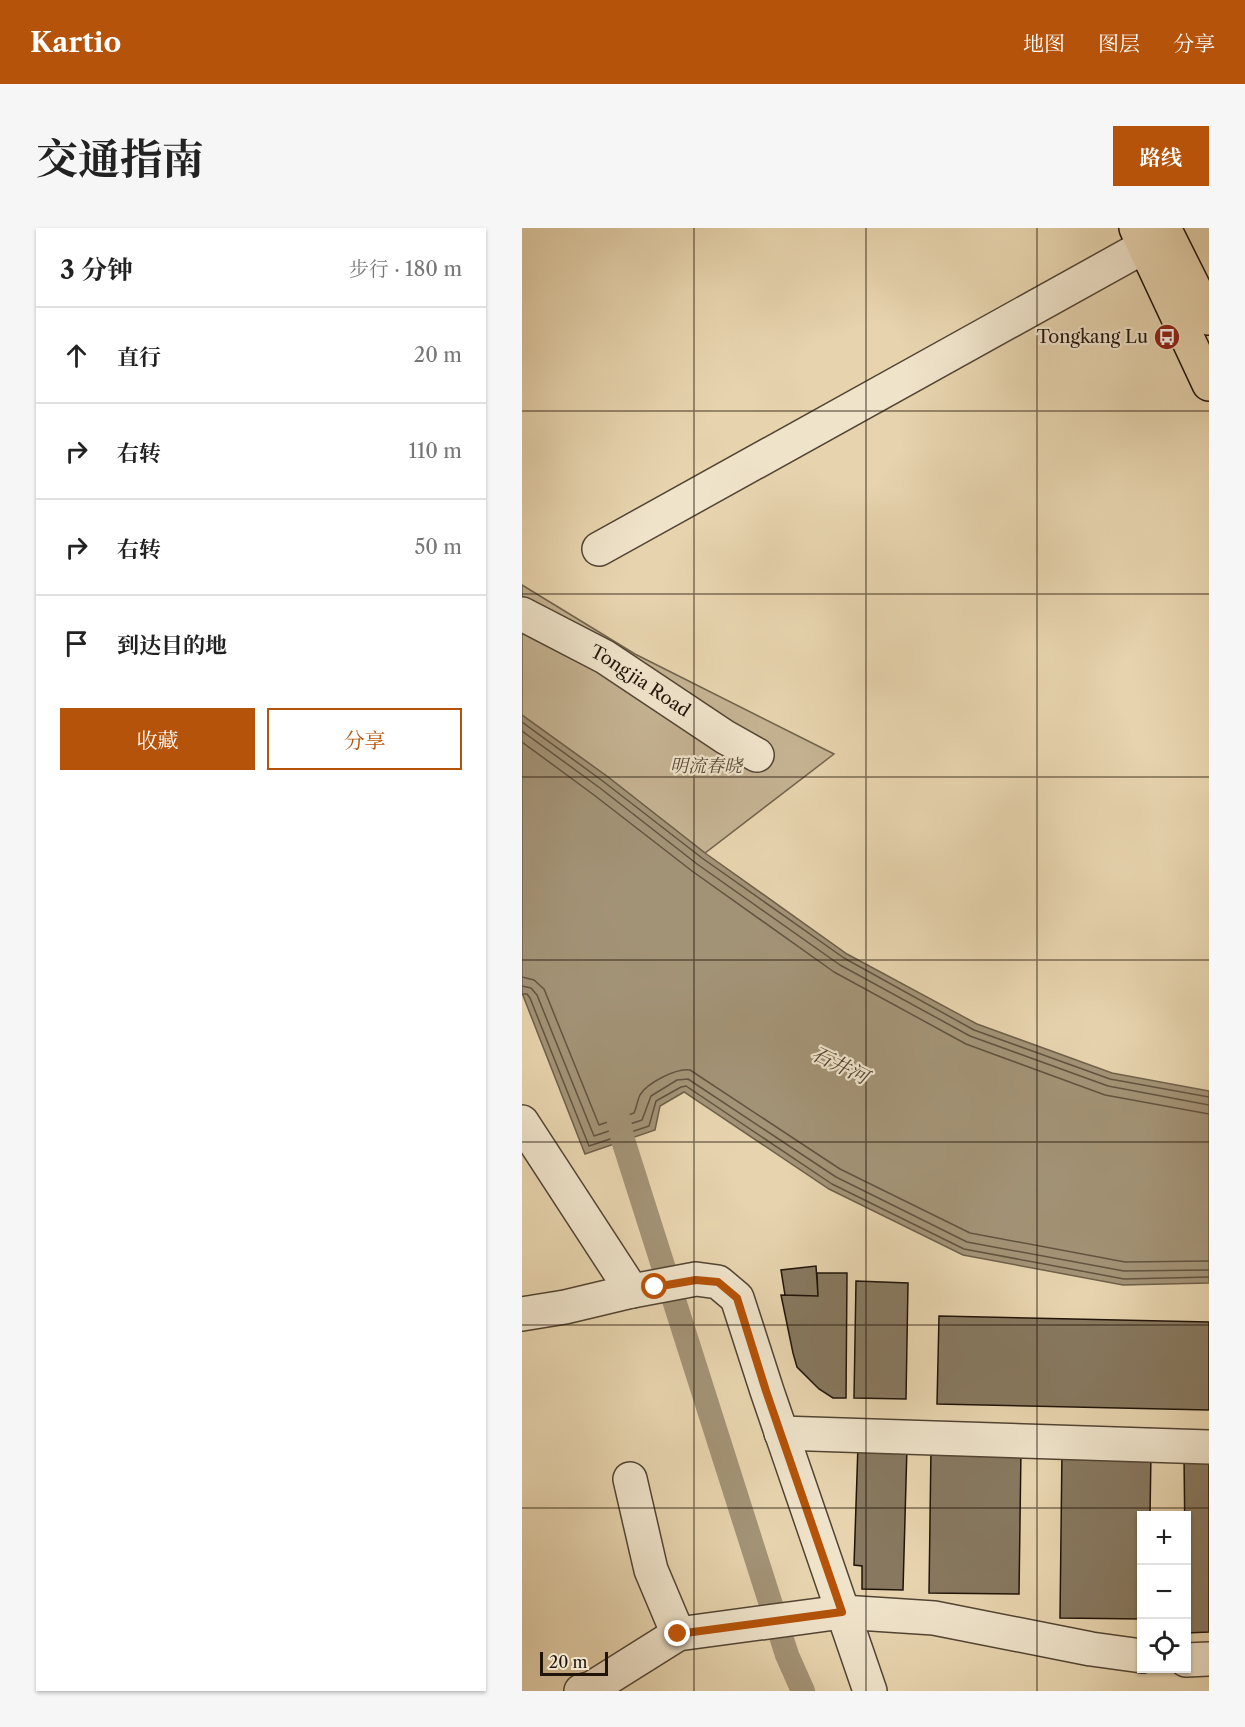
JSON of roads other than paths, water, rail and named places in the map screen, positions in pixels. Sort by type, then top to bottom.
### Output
[{"type":"main road","points":[[1148,234],[1209,318]]},
{"type":"main road","points":[[1148,234],[1209,384]]},
{"type":"street","points":[[599,549],[1148,234]]},
{"type":"street","name":"Tongjia Road","points":[[522,614],[605,657],[725,737],[757,755]]},
{"type":"street","points":[[527,1136],[657,1286]]},
{"type":"street","points":[[522,1314],[696,1280],[718,1282],[737,1298],[870,1691]]},
{"type":"street","points":[[781,1433],[1209,1447]]},
{"type":"street","points":[[630,1479],[651,1570],[678,1634]]},
{"type":"street","points":[[581,1691],[592,1688],[678,1634],[842,1612],[934,1618],[1091,1649],[1137,1655]]},
{"type":"street","points":[[1191,1660],[1209,1659]]},
{"type":"water","name":"石井河","points":[[522,715],[608,777],[705,853],[847,954],[977,1024],[1112,1073],[1209,1091],[1209,1283],[1123,1285],[963,1255],[829,1189],[684,1092],[660,1106],[655,1130],[585,1154],[522,993]]},
{"type":"waterway","points":[[616,1108],[623,1140],[787,1655],[803,1691]]},
{"type":"place","name":"Tongkang Lu","points":[[1167,337]]},
{"type":"park label","name":"明流春晓","points":[[706,766]]}]
